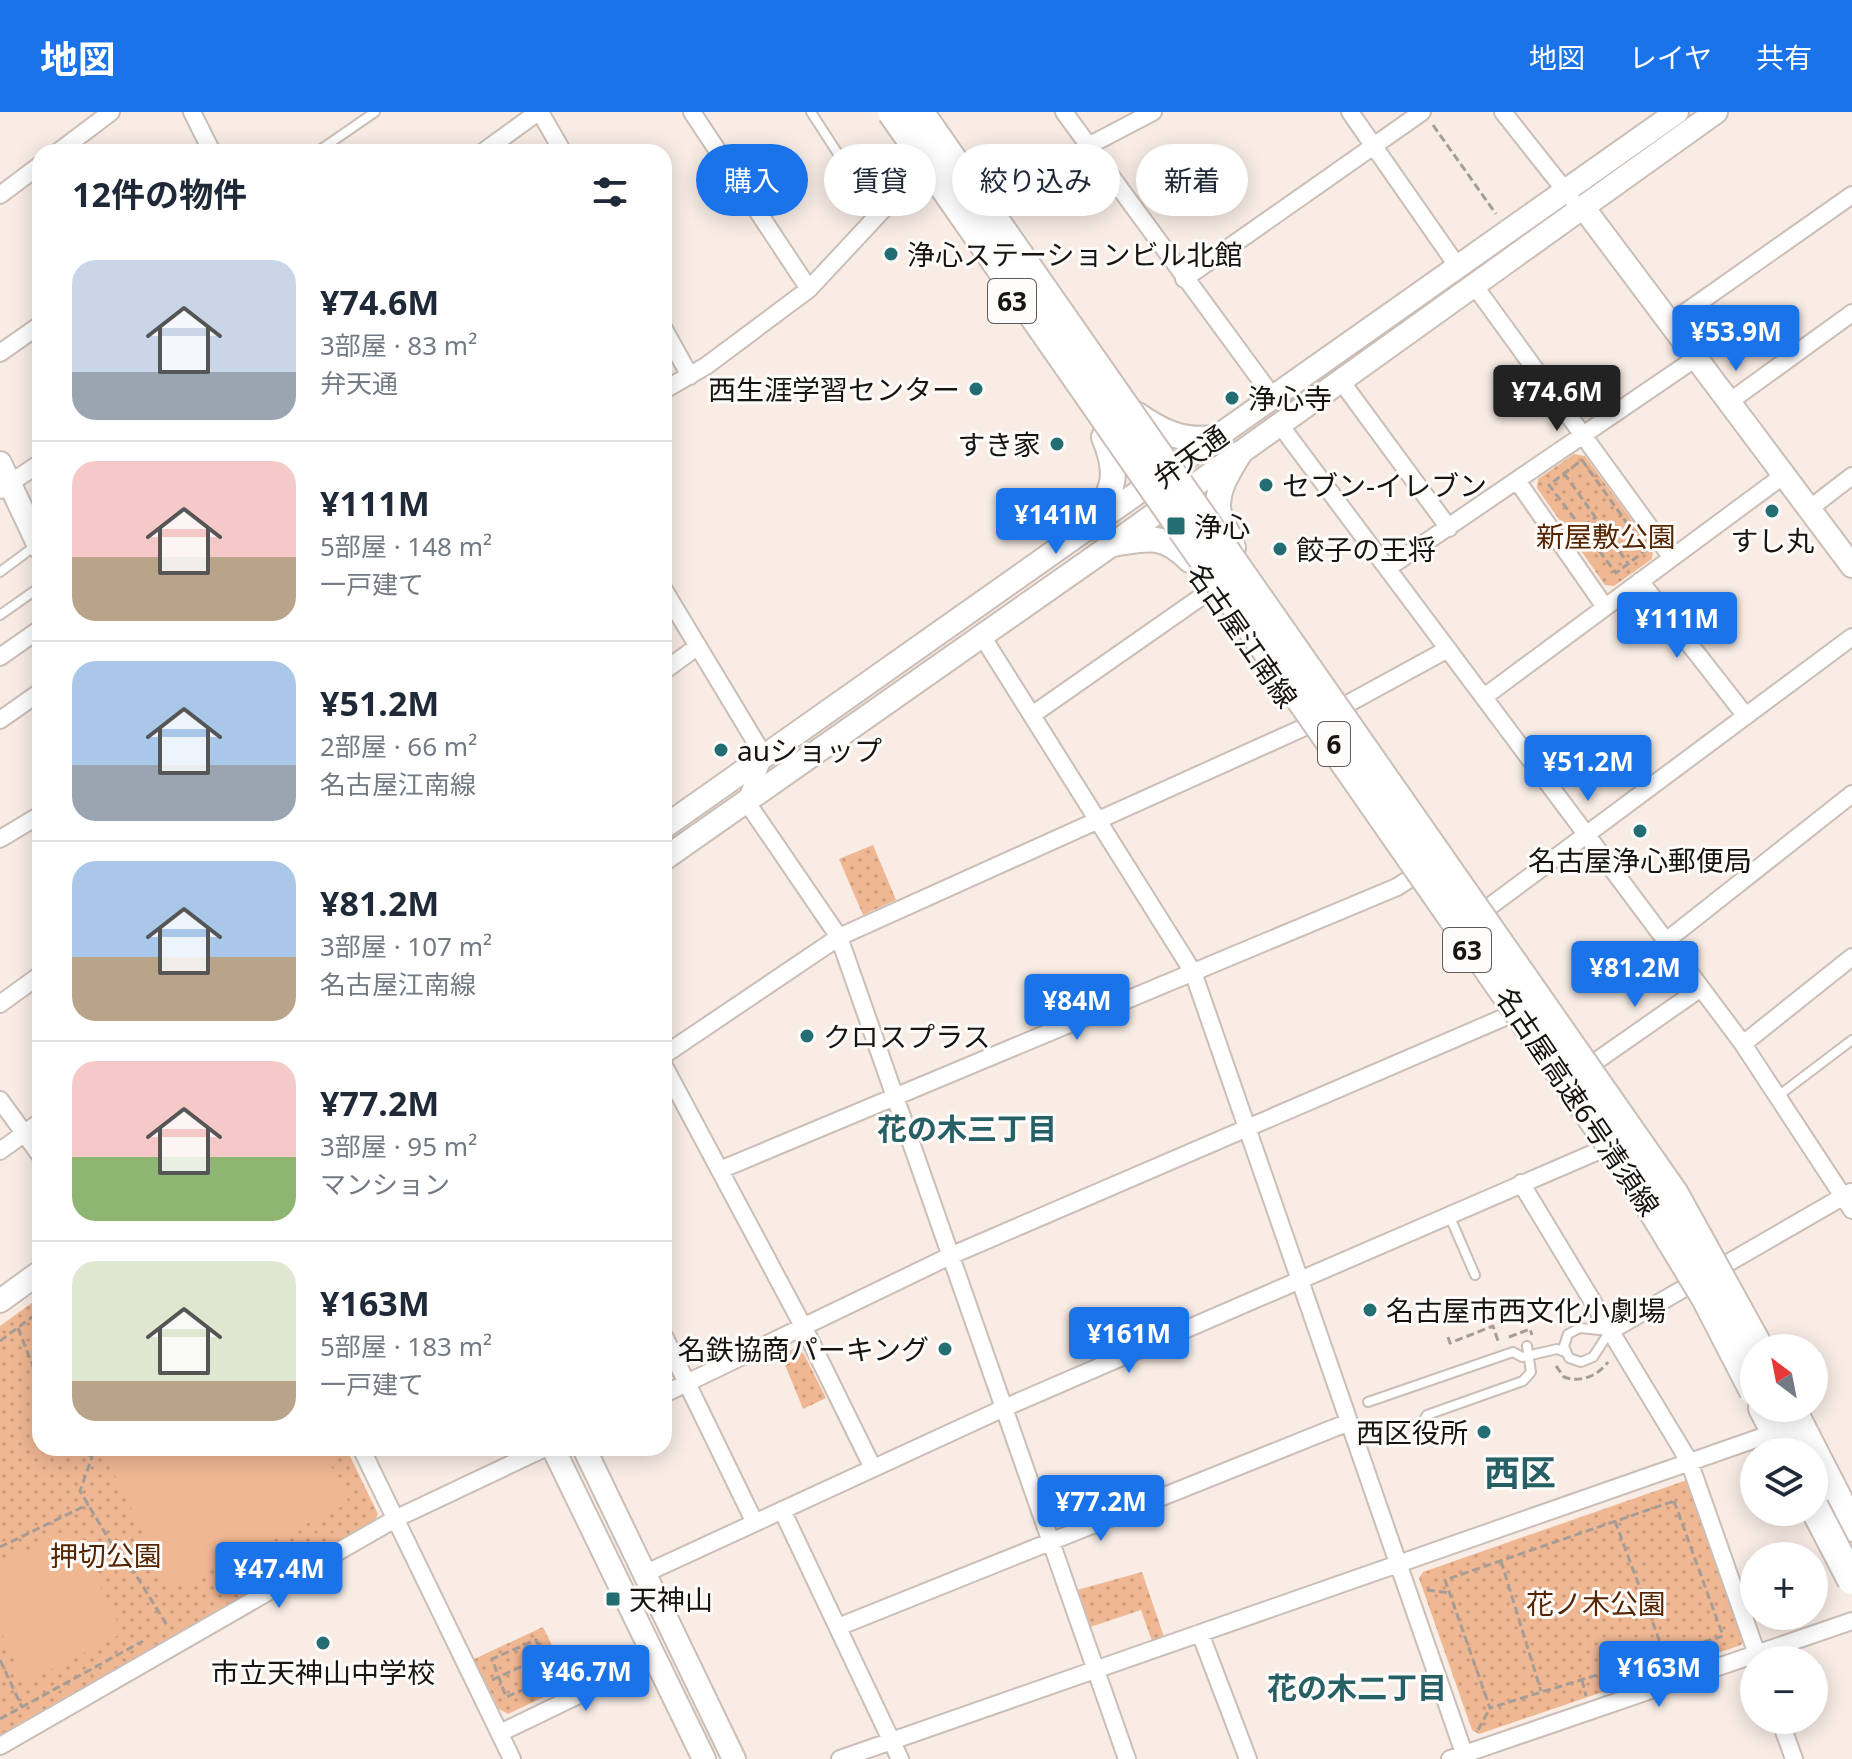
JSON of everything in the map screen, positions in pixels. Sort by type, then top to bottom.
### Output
[{"type":"highway","name":"名古屋高速6号清須線","points":[[892,112],[1629,1171],[1706,1298],[1740,1364]]},
{"type":"highway","name":"名古屋高速6号清須線","points":[[919,112],[1674,1194],[1751,1334]]},
{"type":"highway","points":[[1798,1422],[1852,1527]]},
{"type":"highway","points":[[1824,1526],[1852,1580]]},
{"type":"main road","name":"名古屋江南線","points":[[881,112],[903,144]]},
{"type":"main road","name":"名古屋江南線","points":[[926,112],[1344,706],[1679,1190],[1759,1334]]},
{"type":"main road","name":"名古屋江南線","points":[[936,191],[1189,560],[1512,1014],[1691,1286],[1740,1378]]},
{"type":"main road","points":[[1136,414],[1156,428],[1179,438],[1215,438]]},
{"type":"main road","points":[[1088,528],[1114,481],[1112,456],[1104,437]]},
{"type":"main road","points":[[1233,548],[1219,517],[1219,502],[1222,481],[1239,454]]},
{"type":"main road","points":[[1113,544],[1156,539],[1175,545],[1189,560]]},
{"type":"main road","points":[[1805,1422],[1852,1511]]},
{"type":"main road","points":[[1817,1526],[1852,1595]]},
{"type":"street","points":[[69,144],[111,112]]},
{"type":"street","points":[[192,112],[208,144]]},
{"type":"street","points":[[494,144],[539,112],[558,144]]},
{"type":"street","points":[[692,112],[809,289]]},
{"type":"street","points":[[1064,112],[1087,144]]},
{"type":"street","points":[[1092,144],[1153,112]]},
{"type":"street","points":[[1350,112],[1458,267]]},
{"type":"street","points":[[1503,112],[1564,193],[1583,207],[1852,566]]},
{"type":"street","name":"弁天通","points":[[672,821],[1677,112]]},
{"type":"street","name":"弁天通","points":[[672,853],[1113,544],[1716,112]]},
{"type":"street","points":[[1184,279],[1375,145],[1428,118]]},
{"type":"street","points":[[0,195],[32,171]]},
{"type":"street","points":[[1120,190],[1273,397]]},
{"type":"street","points":[[1670,323],[1852,195]]},
{"type":"street","points":[[672,386],[690,376],[809,289],[875,216]]},
{"type":"street","points":[[1474,285],[1672,558]]},
{"type":"street","points":[[1729,402],[1852,313]]},
{"type":"street","points":[[0,353],[32,331]]},
{"type":"street","points":[[672,343],[690,376]]},
{"type":"street","points":[[1388,568],[1696,358]]},
{"type":"street","points":[[1341,381],[1449,528]]},
{"type":"street","points":[[1280,425],[1743,1044],[1850,1199],[1610,1331]]},
{"type":"street","points":[[32,466],[3,479],[32,533]]},
{"type":"street","points":[[1484,697],[1784,475]]},
{"type":"street","points":[[1809,509],[1852,476]]},
{"type":"street","points":[[1518,482],[1605,607]]},
{"type":"street","points":[[1640,581],[1745,715]]},
{"type":"street","points":[[1032,715],[1211,590]]},
{"type":"street","points":[[672,603],[764,756],[746,801],[839,937],[1127,1759]]},
{"type":"street","points":[[0,657],[32,635]]},
{"type":"street","points":[[982,636],[1193,972],[1407,1588],[1460,1757],[1740,1663]]},
{"type":"street","points":[[1485,910],[1585,832],[1852,637]]},
{"type":"street","points":[[672,665],[698,646]]},
{"type":"street","points":[[672,1050],[839,937],[1307,726],[1448,649]]},
{"type":"street","points":[[0,720],[32,698]]},
{"type":"street","points":[[1666,941],[1852,794]]},
{"type":"street","points":[[0,839],[32,820]]},
{"type":"street","points":[[720,1170],[1397,887],[1414,876]]},
{"type":"street","points":[[1743,1044],[1852,957]]},
{"type":"street","points":[[0,1004],[32,981]]},
{"type":"street","points":[[1592,1064],[1701,988]]},
{"type":"street","points":[[672,1390],[950,1256],[1512,1014]]},
{"type":"street","points":[[672,1081],[803,1326],[873,1468]]},
{"type":"street","points":[[0,1100],[32,1143]]},
{"type":"street","points":[[0,1151],[32,1128]]},
{"type":"street","points":[[644,1574],[1004,1408],[1603,1149]]},
{"type":"street","points":[[1521,1183],[1689,1461],[1754,1646]]},
{"type":"street","points":[[0,1301],[32,1278]]},
{"type":"street","points":[[672,1352],[755,1523]]},
{"type":"street","points":[[838,1627],[1349,1422]]},
{"type":"street","points":[[840,1759],[1689,1461],[1775,1436]]},
{"type":"street","points":[[365,1456],[512,1759]]},
{"type":"street","points":[[0,1746],[395,1519],[528,1456]]},
{"type":"street","points":[[557,1456],[704,1759]]},
{"type":"street","points":[[588,1456],[734,1759]]},
{"type":"street","points":[[782,1510],[900,1759]]},
{"type":"street","points":[[1787,1646],[1852,1621]]},
{"type":"street","points":[[1200,1633],[1248,1759]]},
{"type":"street","points":[[500,1733],[655,1658]]},
{"type":"street","points":[[1785,1734],[1794,1759]]},
{"type":"lane","points":[[329,144],[375,112]]},
{"type":"lane","points":[[811,112],[832,144]]},
{"type":"lane","points":[[0,572],[32,551]]},
{"type":"lane","points":[[0,615],[32,593]]},
{"type":"lane","points":[[1778,1096],[1852,1040]]},
{"type":"lane","points":[[1449,1215],[1475,1275]]},
{"type":"lane","points":[[1565,1352],[1565,1339],[1574,1330],[1610,1331]]},
{"type":"lane","points":[[1368,1402],[1513,1352],[1522,1357],[1528,1350],[1557,1349],[1575,1361],[1588,1361],[1610,1331]]},
{"type":"lane","points":[[1421,1433],[1421,1424],[1427,1415],[1523,1381],[1531,1372],[1528,1350]]},
{"type":"path","points":[[1428,118],[1497,216]]},
{"type":"path","points":[[1553,458],[1640,581]]},
{"type":"path","points":[[1582,460],[1646,550],[1616,573],[1581,529],[1549,485],[1582,460]]},
{"type":"path","points":[[1561,544],[1597,517]]},
{"type":"path","points":[[0,1341],[32,1317]]},
{"type":"path","points":[[18,1328],[32,1364]]},
{"type":"path","points":[[90,1456],[80,1491],[117,1553],[131,1567],[168,1627]]},
{"type":"path","points":[[1674,1501],[1723,1636],[1490,1708],[1445,1580],[1501,1561],[1674,1501]]},
{"type":"path","points":[[0,1547],[89,1504]]},
{"type":"path","points":[[1615,1521],[1664,1654]]},
{"type":"path","points":[[1501,1561],[1541,1693]]},
{"type":"path","points":[[1407,1588],[1450,1593]]},
{"type":"path","points":[[536,1640],[554,1677],[506,1697],[499,1676],[492,1659],[536,1640]]},
{"type":"path","points":[[0,1660],[22,1708]]},
{"type":"path","points":[[477,1687],[525,1665],[547,1710]]},
{"type":"green space","name":"新屋敷公園","points":[[1574,454],[1585,456],[1653,549],[1652,559],[1614,586],[1605,585],[1537,488],[1538,479]]},
{"type":"green space","points":[[873,845],[896,900],[863,915],[839,859]]},
{"type":"green space","name":"押切公園","points":[[32,1303],[32,1456],[350,1456],[378,1514],[374,1522],[0,1735],[0,1326]]},
{"type":"green space","points":[[795,1348],[804,1354],[826,1398],[803,1409],[781,1355]]},
{"type":"green space","points":[[106,1456],[326,1456],[349,1503],[171,1590]]},
{"type":"green space","name":"花ノ木公園","points":[[1687,1480],[1745,1637],[1741,1645],[1479,1734],[1472,1730],[1419,1578],[1423,1572]]},
{"type":"green space","points":[[72,1527],[123,1633],[25,1683],[0,1629],[0,1564]]},
{"type":"green space","points":[[1142,1572],[1164,1637],[1152,1641],[1141,1610],[1090,1627],[1077,1590]]},
{"type":"green space","points":[[543,1627],[571,1684],[508,1714],[499,1709],[474,1659]]},
{"type":"place","name":"浄心ステーションビル北館","points":[[891,254]]},
{"type":"place","name":"西生涯学習センター","points":[[976,389]]},
{"type":"place","name":"浄心寺","points":[[1232,398]]},
{"type":"place","name":"すき家","points":[[1057,444]]},
{"type":"place","name":"セブン-イレブン","points":[[1266,485]]},
{"type":"place","name":"すし丸","points":[[1772,511]]},
{"type":"place","name":"浄心","points":[[1176,526]]},
{"type":"place","name":"餃子の王将","points":[[1280,549]]},
{"type":"place","name":"auショップ","points":[[721,750]]},
{"type":"place","name":"名古屋浄心郵便局","points":[[1640,831]]},
{"type":"place","name":"クロスプラス","points":[[807,1036]]},
{"type":"place","name":"名古屋市西文化小劇場","points":[[1370,1310]]},
{"type":"place","name":"名鉄協商パーキング","points":[[945,1349]]},
{"type":"place","name":"西区役所","points":[[1484,1432]]},
{"type":"place","name":"天神山","points":[[613,1599]]},
{"type":"place","name":"市立天神山中学校","points":[[323,1643]]},
{"type":"district","name":"花の木三丁目","points":[[967,1128]]},
{"type":"district","name":"西区","points":[[1520,1472]]},
{"type":"district","name":"花の木二丁目","points":[[1357,1687]]}]
